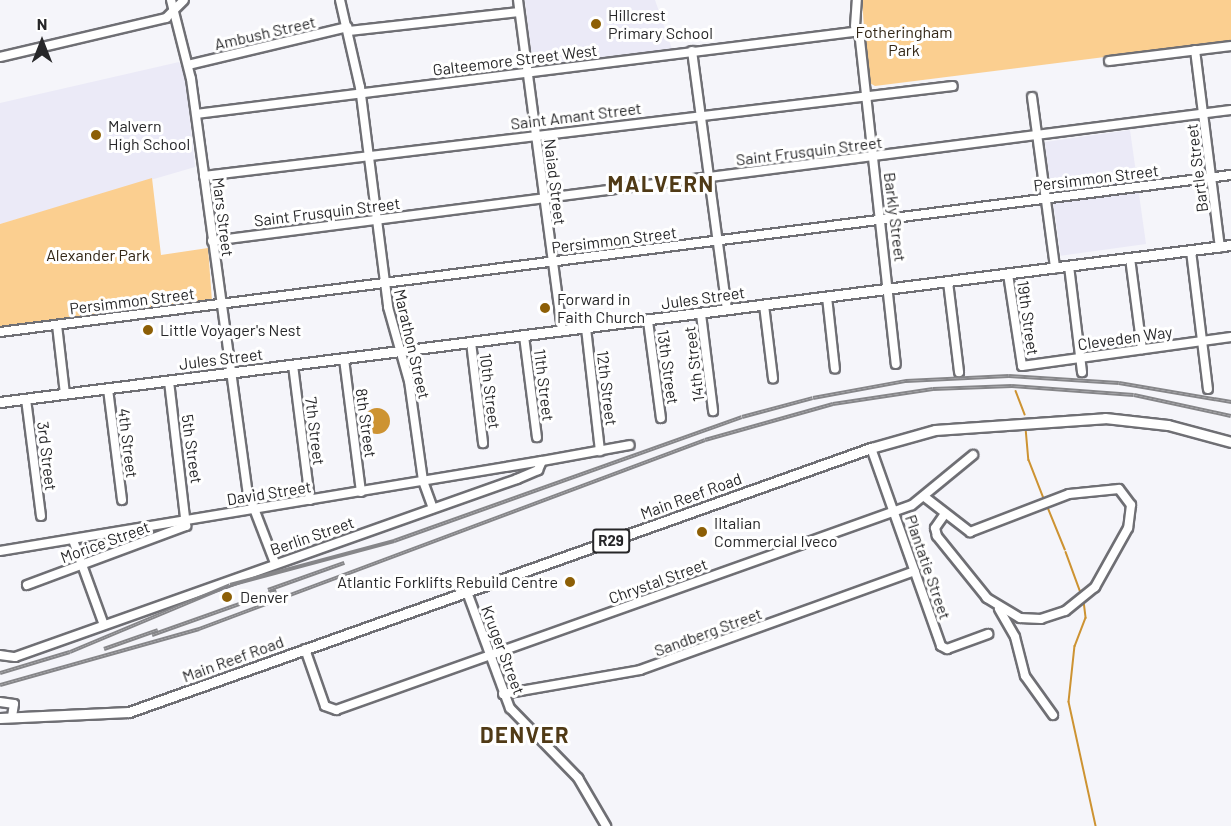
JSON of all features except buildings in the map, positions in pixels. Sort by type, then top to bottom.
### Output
[{"type":"main road","name":"Jules Street","points":[[0,402],[1231,245]]},
{"type":"main road","name":"Main Reef Road","points":[[0,718],[121,714],[871,448],[956,427],[1061,418],[1147,422],[1231,442]]},
{"type":"street","name":"Mars Street","points":[[171,0],[188,65],[196,114],[229,373],[253,509],[275,563]]},
{"type":"street","points":[[0,57],[160,19],[184,0]]},
{"type":"street","name":"Marathon Street","points":[[340,0],[361,93],[385,283],[400,351],[410,381],[423,481]]},
{"type":"street","name":"Naiad Street","points":[[518,0],[562,332]]},
{"type":"street","name":"Barkly Street","points":[[857,0],[856,31],[866,94],[896,364]]},
{"type":"street","name":"Ambush Street","points":[[188,65],[348,29],[519,12]]},
{"type":"street","name":"Galteemore Street West","points":[[196,114],[856,31]]},
{"type":"street","points":[[1109,61],[1231,46]]},
{"type":"street","name":"Bartle Street","points":[[1195,50],[1220,247]]},
{"type":"street","points":[[692,51],[727,310]]},
{"type":"street","name":"Saint Amant Street","points":[[204,176],[866,94],[952,86]]},
{"type":"street","points":[[1032,97],[1055,268]]},
{"type":"street","name":"Saint Frusquin Street","points":[[212,241],[1231,110]]},
{"type":"street","name":"Persimmon Street","points":[[0,332],[1231,175]]},
{"type":"street","points":[[1191,251],[1208,389]]},
{"type":"street","points":[[1130,258],[1142,349]]},
{"type":"street","points":[[1069,266],[1082,372]]},
{"type":"street","name":"19th Street","points":[[1008,274],[1022,366]]},
{"type":"street","points":[[948,282],[959,372]]},
{"type":"street","points":[[827,297],[835,369]]},
{"type":"street","points":[[764,305],[773,378]]},
{"type":"street","name":"14th Street","points":[[701,314],[713,411]]},
{"type":"street","name":"13th Street","points":[[648,321],[661,418]]},
{"type":"street","points":[[57,325],[65,394]]},
{"type":"street","name":"12th Street","points":[[586,328],[600,451]]},
{"type":"street","name":"11th Street","points":[[524,336],[537,436]]},
{"type":"street","name":"Cleveden Way","points":[[1022,366],[1231,337]]},
{"type":"street","name":"10th Street","points":[[471,342],[483,443]]},
{"type":"street","name":"8th Street","points":[[344,358],[361,492]]},
{"type":"street","name":"7th Street","points":[[293,365],[310,500]]},
{"type":"street","name":"5th Street","points":[[169,381],[187,520]]},
{"type":"street","name":"4th Street","points":[[108,389],[122,500]]},
{"type":"street","name":"3rd Street","points":[[26,399],[41,516]]},
{"type":"street","name":"Berlin Street","points":[[0,655],[15,657],[524,476],[540,468],[542,461],[630,445]]},
{"type":"street","name":"Plantatie Street","points":[[871,448],[944,649],[988,634]]},
{"type":"street","name":"Chrystal Street","points":[[305,649],[325,706],[339,709],[894,512],[926,498],[973,455]]},
{"type":"street","name":"David Street","points":[[0,551],[542,461]]},
{"type":"street","points":[[423,481],[433,508]]},
{"type":"street","points":[[926,498],[944,515],[972,532],[1069,494],[1117,488],[1130,496],[1128,528],[1091,593],[1052,618],[1025,620],[999,608]]},
{"type":"street","points":[[944,515],[935,528],[937,536],[999,608],[1015,637],[1025,676],[1053,714]]},
{"type":"street","name":"Morice Street","points":[[27,585],[183,528],[187,520]]},
{"type":"street","points":[[159,525],[163,535]]},
{"type":"street","points":[[73,540],[104,625]]},
{"type":"street","name":"Sandberg Street","points":[[503,694],[647,668],[915,572]]},
{"type":"street","name":"Kruger Street","points":[[467,592],[503,694],[527,729],[578,778],[606,826]]},
{"type":"street","points":[[0,702],[9,702],[15,707],[12,717]]},
{"type":"shaded area","name":"Hillcrest Primary School","points":[[525,0],[655,0],[672,49],[533,65]]},
{"type":"shaded area","name":"Malvern High School","points":[[179,62],[185,75],[195,167],[0,224],[0,103]]},
{"type":"shaded area","points":[[1130,130],[1146,244],[1061,256],[1045,142]]},
{"type":"shaded area","points":[[377,408],[386,412],[390,421],[386,430],[377,434],[368,430],[364,421],[368,412]]},
{"type":"green space","name":"Fotheringham Park","points":[[862,0],[1231,0],[1231,41],[875,86],[868,82]]},
{"type":"green space","name":"Alexander Park","points":[[152,178],[161,255],[208,248],[212,301],[0,327],[0,224]]},
{"type":"waterway","points":[[1016,391],[1025,414]]},
{"type":"waterway","points":[[1026,428],[1029,460],[1045,501]]},
{"type":"waterway","points":[[1047,505],[1065,549]]},
{"type":"waterway","points":[[1066,552],[1081,593]]},
{"type":"waterway","points":[[1084,601],[1086,618],[1075,646],[1069,702],[1096,826]]},
{"type":"railway","points":[[0,673],[70,652],[230,585],[394,541],[742,417],[813,398],[906,381],[1009,376],[1119,383],[1231,402]]},
{"type":"railway","points":[[0,685],[199,629],[705,440],[833,404],[933,389],[1012,386],[1134,395],[1231,416]]},
{"type":"railway","points":[[268,590],[344,563]]},
{"type":"railway","points":[[152,635],[276,591]]},
{"type":"railway","points":[[104,649],[158,630]]},
{"type":"place","name":"Hillcrest Primary School","points":[[596,24]]},
{"type":"place","name":"Malvern High School","points":[[96,135]]},
{"type":"place","name":"Forward in Faith Church","points":[[545,308]]},
{"type":"place","name":"Little Voyager's Nest","points":[[148,330]]},
{"type":"place","name":"IItalian Commercial Iveco","points":[[702,532]]},
{"type":"place","name":"Atlantic Forklifts Rebuild Centre","points":[[570,582]]},
{"type":"place","name":"Denver","points":[[227,597]]},
{"type":"district","name":"MALVERN","points":[[661,184]]},
{"type":"district","name":"DENVER","points":[[525,735]]}]
